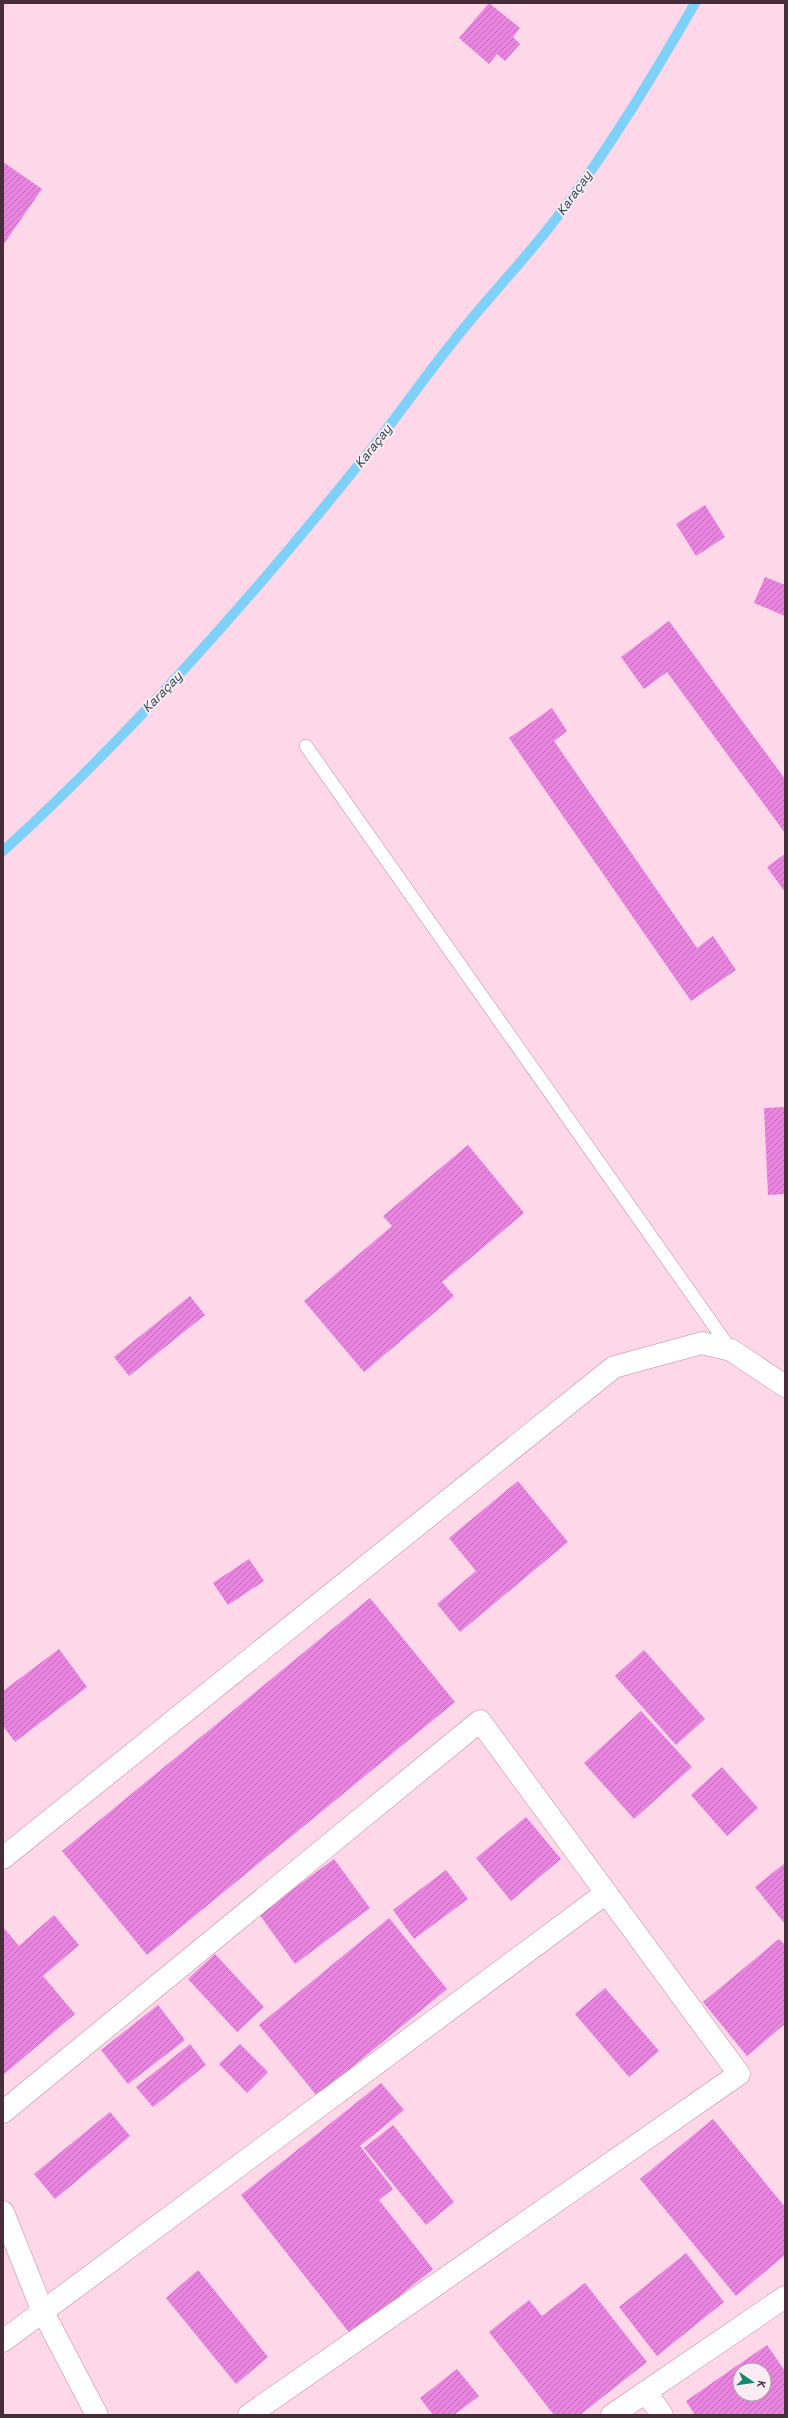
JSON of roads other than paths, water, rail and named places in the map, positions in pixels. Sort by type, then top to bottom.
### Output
[{"type":"street","points":[[3,1858],[614,1367],[702,1343],[731,1350],[785,1386]]},
{"type":"street","points":[[3,2112],[480,1721],[739,2074],[249,2415]]},
{"type":"street","points":[[3,2341],[606,1893]]},
{"type":"street","points":[[3,2212],[43,2312],[96,2415]]},
{"type":"street","points":[[612,2415],[785,2297]]},
{"type":"street","points":[[646,2392],[662,2415]]},
{"type":"lane","points":[[306,746],[731,1350]]},
{"type":"waterway","name":"Karaçay","points":[[3,851],[52,805],[147,709],[238,609],[326,505],[465,327],[532,248],[577,191],[630,112],[695,3]]}]
